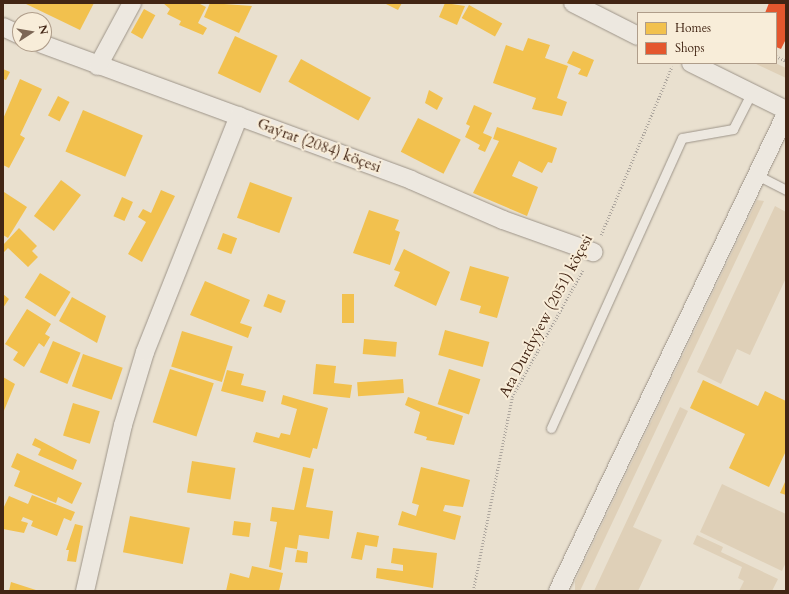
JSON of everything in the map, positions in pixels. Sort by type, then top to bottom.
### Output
[{"type":"street","points":[[98,66],[132,3]]},
{"type":"street","points":[[572,3],[637,36]]},
{"type":"street","name":"Gaýrat (2084) köçesi","points":[[52,48],[238,116],[593,252]]},
{"type":"street","points":[[693,64],[786,110]]},
{"type":"street","points":[[558,591],[755,174],[786,114]]},
{"type":"street","points":[[85,591],[123,425],[144,352],[238,116]]},
{"type":"lane","points":[[551,428],[682,138],[733,130],[751,94]]},
{"type":"lane","points":[[755,174],[786,190]]},
{"type":"path","points":[[777,56],[786,61]]},
{"type":"path","name":"Ata Durdyýew (2051) köçesi","points":[[473,591],[512,397],[593,252],[673,64]]},
{"type":"shaded area","points":[[756,64],[777,64],[786,68],[786,78]]},
{"type":"shaded area","points":[[757,200],[764,201],[580,591],[575,591],[575,581]]},
{"type":"shaded area","points":[[775,206],[786,212],[786,278],[750,355],[737,349],[721,384],[697,372]]},
{"type":"shaded area","points":[[680,407],[688,411],[633,527],[662,540],[638,591],[594,591]]},
{"type":"shaded area","points":[[722,484],[786,514],[786,562],[782,571],[700,532]]},
{"type":"shaded area","points":[[697,535],[723,547],[721,552],[778,579],[772,591],[739,591],[744,581],[738,578],[742,567],[693,544]]},
{"type":"building: Homes","points":[[24,3],[94,3],[80,30],[52,16],[52,12],[43,12]]},
{"type":"building: Homes","points":[[163,3],[198,3],[206,7],[198,23],[207,28],[203,35],[179,25],[181,21],[167,14],[170,9]]},
{"type":"building: Homes","points":[[210,3],[252,6],[239,33],[204,17]]},
{"type":"building: Homes","points":[[384,3],[402,3],[398,10]]},
{"type":"building: Homes","points":[[445,3],[465,6],[457,25],[439,17]]},
{"type":"building: Homes","points":[[469,5],[502,23],[495,37],[462,18]]},
{"type":"building: Homes","points":[[144,9],[155,15],[142,39],[131,33]]},
{"type":"building: Homes","points":[[235,36],[278,56],[260,93],[218,73]]},
{"type":"building: Homes","points":[[528,38],[550,45],[545,58],[568,66],[557,98],[567,102],[562,116],[532,109],[536,98],[493,83],[506,45],[523,51]]},
{"type":"building: Homes","points":[[573,51],[594,60],[587,77],[578,74],[581,69],[567,63]]},
{"type":"building: Homes","points":[[301,59],[371,98],[358,121],[288,82]]},
{"type":"building: Homes","points":[[3,69],[10,72],[6,80],[3,79]]},
{"type":"building: Homes","points":[[20,79],[42,89],[20,135],[25,138],[9,168],[3,165],[3,119]]},
{"type":"building: Homes","points":[[429,90],[443,98],[437,110],[425,103]]},
{"type":"building: Homes","points":[[58,96],[70,102],[60,122],[48,116]]},
{"type":"building: Homes","points":[[474,105],[492,113],[483,133],[492,137],[485,152],[478,149],[480,145],[465,137],[470,126],[466,124]]},
{"type":"building: Homes","points":[[83,110],[143,135],[125,177],[65,151]]},
{"type":"building: Homes","points":[[418,118],[461,140],[444,174],[401,152]]},
{"type":"building: Homes","points":[[497,127],[557,148],[552,163],[548,162],[542,173],[519,161],[512,176],[538,187],[527,216],[473,193],[499,141],[493,139]]},
{"type":"building: Homes","points":[[61,180],[81,195],[54,231],[34,216]]},
{"type":"building: Homes","points":[[250,182],[292,197],[279,233],[237,218]]},
{"type":"building: Homes","points":[[161,190],[175,196],[142,262],[128,254],[146,222],[138,217],[143,209],[151,213]]},
{"type":"building: Homes","points":[[4,192],[27,207],[8,238],[3,235]]},
{"type":"building: Homes","points":[[122,197],[133,202],[124,221],[113,216]]},
{"type":"building: Homes","points":[[369,210],[399,220],[395,230],[400,232],[390,265],[353,253]]},
{"type":"building: Homes","points":[[19,228],[37,246],[32,251],[38,257],[28,267],[8,248],[3,253],[3,245]]},
{"type":"building: Homes","points":[[223,233],[237,238],[231,254],[217,249]]},
{"type":"building: Homes","points":[[404,249],[450,272],[436,306],[394,286],[400,272],[394,270]]},
{"type":"building: Homes","points":[[470,266],[509,277],[497,318],[479,313],[481,306],[460,300]]},
{"type":"building: Homes","points":[[40,273],[71,292],[55,317],[25,298]]},
{"type":"building: Homes","points":[[205,281],[250,300],[240,323],[252,327],[248,338],[190,315]]},
{"type":"building: Homes","points":[[3,294],[9,299],[3,308]]},
{"type":"building: Homes","points":[[268,294],[286,301],[281,313],[263,306]]},
{"type":"building: Homes","points":[[342,294],[354,294],[354,323],[342,323]]},
{"type":"building: Homes","points":[[72,297],[106,316],[97,343],[59,321]]},
{"type":"building: Homes","points":[[27,309],[51,324],[45,334],[50,337],[44,347],[39,343],[24,367],[13,360],[18,352],[5,344]]},
{"type":"building: Homes","points":[[445,330],[489,342],[483,367],[438,355]]},
{"type":"building: Homes","points":[[182,331],[233,346],[222,382],[171,366]]},
{"type":"building: Homes","points":[[364,339],[397,342],[396,357],[363,354]]},
{"type":"building: Homes","points":[[53,341],[81,353],[67,384],[40,372]]},
{"type":"building: Homes","points":[[83,354],[123,368],[112,400],[72,386]]},
{"type":"building: Homes","points":[[316,364],[336,366],[334,383],[352,385],[350,398],[313,394]]},
{"type":"building: Homes","points":[[170,369],[214,383],[196,436],[153,422]]},
{"type":"building: Homes","points":[[449,369],[480,379],[469,414],[438,404]]},
{"type":"building: Homes","points":[[227,370],[244,374],[241,385],[266,391],[263,402],[221,391]]},
{"type":"building: Homes","points":[[3,377],[15,384],[3,413]]},
{"type":"building: Homes","points":[[403,379],[404,393],[358,396],[357,382]]},
{"type":"building: Homes","points":[[703,380],[758,406],[765,391],[786,401],[786,451],[769,487],[729,468],[745,434],[690,408]]},
{"type":"building: Homes","points":[[283,395],[328,408],[317,449],[313,448],[310,458],[253,442],[256,432],[279,438],[281,433],[290,435],[297,409],[281,404]]},
{"type":"building: Homes","points":[[408,397],[463,416],[454,445],[426,440],[427,437],[414,433],[420,412],[405,405]]},
{"type":"building: Homes","points":[[73,403],[100,411],[90,444],[63,436]]},
{"type":"building: Homes","points":[[35,438],[77,460],[73,470],[38,455],[41,449],[32,445]]},
{"type":"building: Homes","points":[[17,453],[82,483],[72,504],[58,497],[56,503],[14,486],[20,471],[11,467]]},
{"type":"building: Homes","points":[[192,461],[235,468],[230,499],[187,493]]},
{"type":"building: Homes","points":[[303,467],[314,469],[306,507],[333,511],[329,539],[299,535],[297,549],[285,547],[281,570],[269,567],[277,522],[270,521],[272,507],[294,510]]},
{"type":"building: Homes","points":[[421,467],[470,480],[463,507],[445,505],[443,511],[461,516],[455,540],[398,525],[402,511],[416,516],[419,505],[412,503]]},
{"type":"building: Homes","points":[[786,482],[786,495],[780,493]]},
{"type":"building: Homes","points":[[32,495],[75,512],[71,521],[64,518],[57,536],[31,526],[33,521],[23,517],[21,521],[28,523],[24,533],[3,529],[3,509],[9,496],[28,504]]},
{"type":"building: Homes","points":[[130,516],[190,528],[183,564],[123,552]]},
{"type":"building: Homes","points":[[234,521],[251,523],[249,537],[232,535]]},
{"type":"building: Homes","points":[[75,524],[83,526],[76,562],[67,561],[69,550],[66,550]]},
{"type":"building: Homes","points":[[357,532],[379,536],[377,547],[365,545],[362,560],[351,558]]},
{"type":"building: Homes","points":[[393,548],[437,553],[433,588],[376,578],[377,568],[403,571],[403,565],[391,563]]},
{"type":"building: Homes","points":[[297,550],[308,552],[307,563],[295,562]]},
{"type":"building: Homes","points":[[252,566],[283,573],[279,591],[226,591],[230,573],[249,578]]},
{"type":"building: Homes","points":[[11,582],[39,591],[9,591]]},
{"type":"building: Shops","points":[[769,3],[786,3],[786,39],[781,49],[777,47],[777,12],[765,12]]}]
